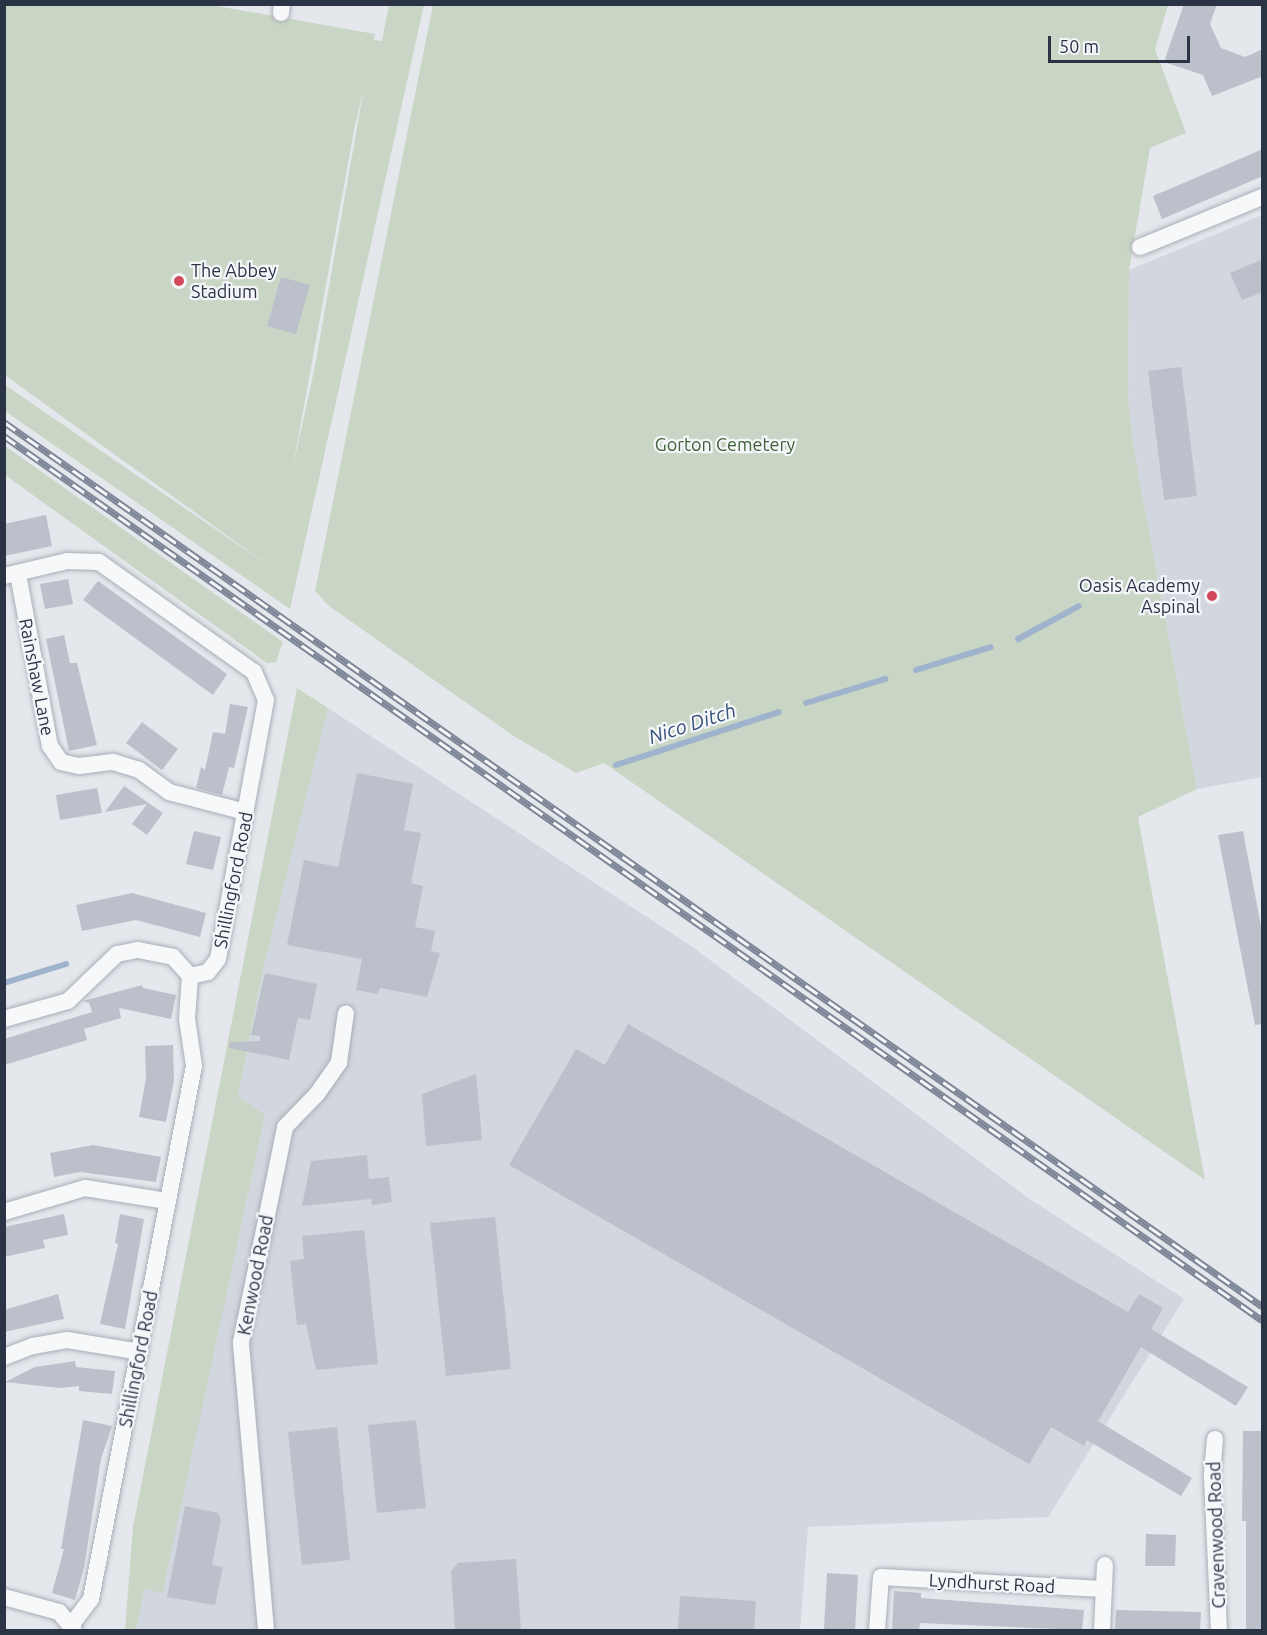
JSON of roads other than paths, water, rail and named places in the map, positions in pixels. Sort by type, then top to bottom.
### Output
[{"type":"street","points":[[1140,247],[1263,197]]},
{"type":"street","name":"Shillingford Road","points":[[11,575],[67,561],[99,562],[254,672],[267,700],[218,958],[208,972],[190,976],[187,1019],[194,1066],[91,1599],[73,1628]]},
{"type":"street","name":"Rainshaw Lane","points":[[11,575],[50,746],[61,762],[79,766],[113,762],[139,770],[169,792],[245,812]]},
{"type":"street","points":[[4,1019],[68,1001],[117,954],[138,950],[173,957],[190,976]]},
{"type":"street","name":"Kenwood Road","points":[[266,1630],[242,1342],[285,1127],[317,1094],[339,1062],[346,1013]]},
{"type":"street","points":[[4,1212],[85,1188],[167,1201]]},
{"type":"street","points":[[4,1357],[33,1346],[67,1340],[140,1352]]},
{"type":"street","name":"Cravenwood Road","points":[[1215,1439],[1212,1477],[1219,1630]]},
{"type":"street","points":[[1102,1630],[1102,1589],[1105,1565]]},
{"type":"street","name":"Lyndhurst Road","points":[[877,1630],[881,1577],[1102,1589]]},
{"type":"street","points":[[4,1597],[59,1612],[73,1628]]},
{"type":"waterway","name":"Nico Ditch","points":[[1018,639],[1079,606]]},
{"type":"waterway","name":"Nico Ditch","points":[[916,670],[991,647]]},
{"type":"waterway","name":"Nico Ditch","points":[[806,703],[885,679]]},
{"type":"waterway","name":"Nico Ditch","points":[[616,765],[779,712]]},
{"type":"waterway","name":"Nico Ditch","points":[[4,983],[66,964]]},
{"type":"railway","points":[[4,422],[1262,1306]]},
{"type":"railway","points":[[4,436],[1262,1320]]},
{"type":"place","name":"The Abbey Stadium","points":[[179,281]]},
{"type":"place","name":"Oasis Academy Aspinal","points":[[1212,596]]},
{"type":"park label","name":"Gorton Cemetery","points":[[725,444]]}]
